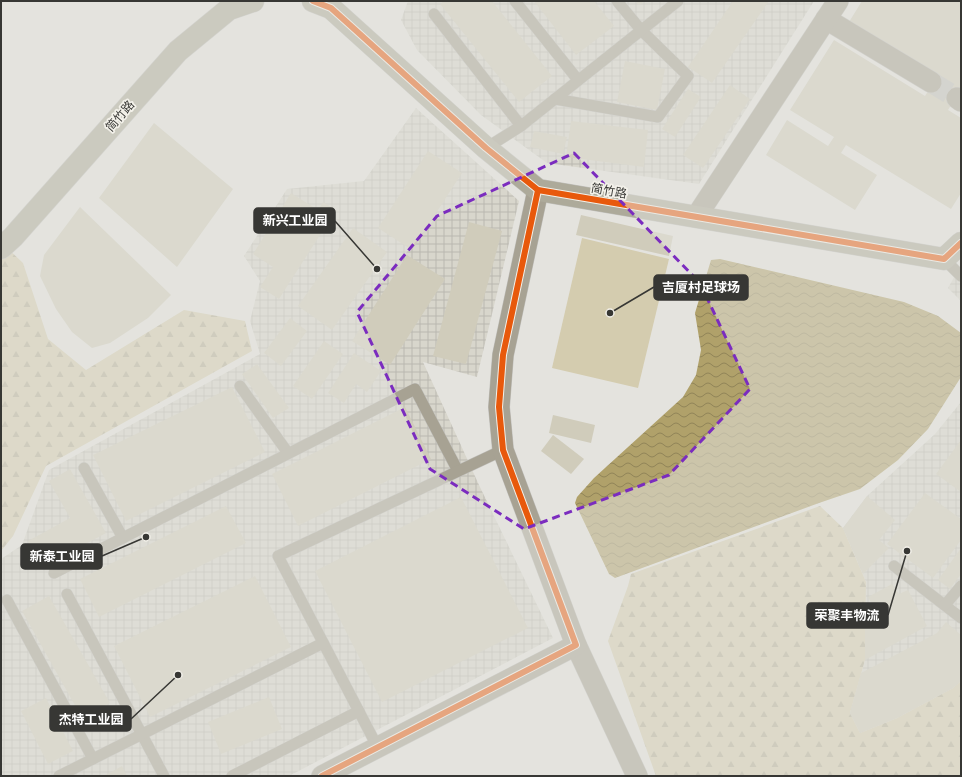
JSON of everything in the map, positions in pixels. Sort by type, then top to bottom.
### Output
[{"type":"street","name":"简竹路","points":[[1,248],[13,237],[178,50],[229,9],[253,1]]},
{"type":"street","points":[[696,217],[838,1]]},
{"type":"street","name":"简竹路","points":[[328,3],[486,148],[538,190],[944,259]]},
{"type":"street","points":[[826,19],[931,82]]},
{"type":"street","points":[[538,190],[503,355],[500,407],[503,450],[576,645],[637,776]]},
{"type":"street","points":[[944,259],[961,243]]},
{"type":"street","points":[[322,776],[576,645]]},
{"type":"lane","points":[[515,1],[578,80]]},
{"type":"lane","points":[[555,99],[658,117],[688,76],[641,30],[617,1]]},
{"type":"lane","points":[[486,148],[521,126],[678,1]]},
{"type":"lane","points":[[434,14],[521,126]]},
{"type":"lane","points":[[944,259],[961,276]]},
{"type":"lane","points":[[240,386],[288,454]]},
{"type":"lane","points":[[54,573],[415,389],[458,471]]},
{"type":"lane","points":[[378,748],[278,556],[503,450]]},
{"type":"lane","points":[[84,468],[123,538]]},
{"type":"lane","points":[[894,566],[961,618]]},
{"type":"lane","points":[[945,605],[961,586]]},
{"type":"lane","points":[[67,594],[143,734],[164,776]]},
{"type":"lane","points":[[7,600],[93,759]]},
{"type":"lane","points":[[59,776],[323,643]]},
{"type":"lane","points":[[232,776],[359,711]]},
{"type":"highlighted area","points":[[574,153],[700,283],[750,389],[669,475],[524,529],[430,469],[357,312],[437,216]]},
{"type":"shaded area","points":[[408,1],[814,1],[699,184],[547,163],[481,115],[417,50],[401,20]]},
{"type":"shaded area","points":[[416,108],[519,201],[477,377],[423,362],[479,485],[553,638],[289,776],[3,776],[1,773],[1,559],[22,545],[49,470],[260,354],[250,321],[260,281],[244,256],[287,189],[364,181]]},
{"type":"shaded area","points":[[961,265],[961,301],[948,288]]},
{"type":"shaded area","points":[[961,402],[961,681],[953,688],[897,718],[860,733],[850,713],[865,660],[866,582],[843,528],[867,496],[935,434]]},
{"type":"green space","points":[[582,238],[669,259],[638,388],[552,368]]},
{"type":"green space","points":[[1,242],[23,263],[48,339],[86,370],[184,310],[245,321],[252,351],[46,466],[13,536],[1,551]]},
{"type":"green space","points":[[820,506],[843,528],[866,582],[865,660],[850,713],[860,733],[897,718],[953,688],[961,681],[961,776],[656,776],[608,641],[631,574]]},
{"type":"water","points":[[720,259],[904,302],[938,316],[961,333],[961,377],[928,429],[898,460],[860,489],[615,578],[609,574],[575,503],[577,497],[594,478],[683,397],[696,375],[701,350],[695,313],[711,260]]},
{"type":"building","points":[[444,1],[492,1],[552,76],[519,102],[440,4]]},
{"type":"building","points":[[534,1],[594,1],[614,26],[576,55]]},
{"type":"building","points":[[635,1],[645,1],[639,5]]},
{"type":"building","points":[[733,1],[769,1],[712,83],[688,67]]},
{"type":"building","points":[[862,1],[961,1],[961,91],[948,110],[961,118],[961,193],[951,209],[846,145],[841,153],[877,175],[855,210],[766,155],[787,120],[828,146],[834,137],[790,110],[834,40],[925,96],[937,77],[849,22]]},
{"type":"building","points":[[625,61],[665,69],[657,110],[617,102]]},
{"type":"building","points":[[730,85],[750,99],[703,168],[683,155]]},
{"type":"building","points":[[688,89],[701,97],[675,137],[662,129]]},
{"type":"building","points":[[571,121],[648,130],[644,167],[566,157]]},
{"type":"building","points":[[154,123],[233,189],[177,267],[99,198]]},
{"type":"building","points":[[534,131],[567,137],[563,154],[530,147]]},
{"type":"building","points":[[428,151],[462,173],[412,250],[378,228]]},
{"type":"building","points":[[291,193],[318,210],[323,202],[336,210],[279,299],[260,287],[273,267],[253,254]]},
{"type":"building","points":[[80,207],[171,295],[148,318],[110,343],[92,348],[72,332],[56,309],[40,276],[44,255]]},
{"type":"building","points":[[581,215],[673,236],[669,256],[576,235]]},
{"type":"building","points":[[469,222],[502,231],[466,364],[433,356]]},
{"type":"building","points":[[353,228],[387,252],[332,330],[298,306]]},
{"type":"building","points":[[407,255],[445,279],[390,365],[352,341]]},
{"type":"building","points":[[290,318],[307,331],[281,366],[264,353]]},
{"type":"building","points":[[324,341],[343,354],[312,399],[293,386]]},
{"type":"building","points":[[354,353],[381,371],[367,392],[356,384],[344,403],[328,393]]},
{"type":"building","points":[[257,364],[289,408],[273,418],[242,374]]},
{"type":"building","points":[[232,387],[265,452],[126,521],[93,455]]},
{"type":"building","points":[[405,407],[431,459],[298,526],[272,474]]},
{"type":"building","points":[[553,415],[595,425],[591,443],[549,433]]},
{"type":"building","points":[[553,435],[584,459],[571,474],[541,451]]},
{"type":"building","points":[[961,440],[961,492],[936,474]]},
{"type":"building","points":[[70,469],[106,533],[43,567],[28,541],[70,518],[49,481]]},
{"type":"building","points":[[925,493],[961,519],[961,540],[933,578],[887,544]]},
{"type":"building","points":[[867,496],[895,520],[879,540],[889,548],[863,574],[843,528]]},
{"type":"building","points":[[461,497],[528,628],[382,702],[315,571]]},
{"type":"building","points":[[226,506],[246,543],[99,617],[80,579]]},
{"type":"building","points":[[961,548],[961,574],[950,589],[938,580]]},
{"type":"building","points":[[255,576],[291,647],[150,717],[114,646]]},
{"type":"building","points":[[892,584],[899,594],[908,590],[927,626],[865,660],[865,612],[874,608],[868,597]]},
{"type":"building","points":[[49,596],[110,703],[82,718],[22,611]]},
{"type":"building","points":[[946,622],[961,635],[961,681],[953,688],[897,718],[860,733],[850,713],[861,673],[937,633]]},
{"type":"building","points":[[269,697],[282,729],[221,754],[208,722]]},
{"type":"building","points":[[46,698],[73,751],[48,764],[21,711]]},
{"type":"building","points":[[122,766],[127,776],[104,776]]},
{"type":"tunnel","points":[[931,82],[957,98]]},
{"type":"cycle path","points":[[313,1],[331,8],[486,148],[538,190],[944,259],[961,243]]},
{"type":"cycle path","points":[[322,776],[576,645],[503,450],[499,407],[503,355],[538,190]]},
{"type":"place","name":"新兴工业园","points":[[377,269]]},
{"type":"place","name":"吉厦村足球场","points":[[610,313]]},
{"type":"place","name":"新泰工业园","points":[[146,537]]},
{"type":"place","name":"荣聚丰物流","points":[[907,551]]},
{"type":"place","name":"杰特工业园","points":[[178,675]]}]
